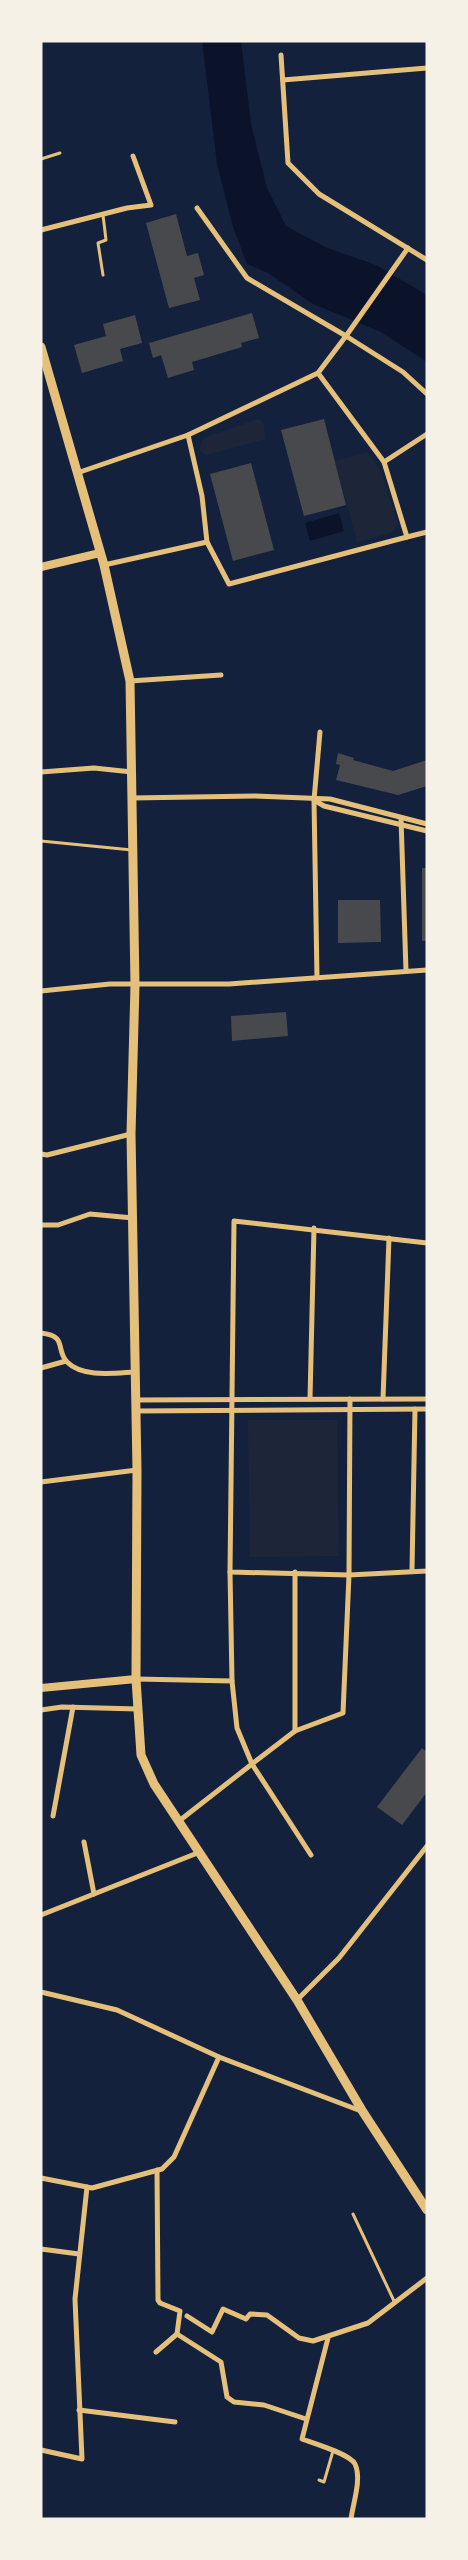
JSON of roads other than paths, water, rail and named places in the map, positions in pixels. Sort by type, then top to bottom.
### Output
[{"type":"main road","points":[[41,346],[104,565],[130,681],[133,772],[132,850],[135,985],[131,1134],[137,1470],[136,1679],[141,1755],[154,1784],[297,2000],[363,2112],[427,2210]]},
{"type":"street","points":[[281,55],[288,162],[319,194],[427,260]]},
{"type":"street","points":[[282,80],[427,68]]},
{"type":"street","points":[[41,230],[103,216],[127,208],[151,206],[133,156]]},
{"type":"street","points":[[197,208],[247,278],[403,372],[427,394]]},
{"type":"street","points":[[77,473],[188,435],[318,373],[408,248]]},
{"type":"street","points":[[318,373],[384,462],[408,537]]},
{"type":"street","points":[[384,462],[427,434]]},
{"type":"street","points":[[188,435],[202,496],[207,542],[229,584],[427,532]]},
{"type":"street","points":[[104,565],[207,542]]},
{"type":"street","points":[[41,567],[100,553]]},
{"type":"street","points":[[130,681],[221,675]]},
{"type":"street","points":[[317,978],[314,800],[320,732]]},
{"type":"street","points":[[41,772],[94,768],[133,772]]},
{"type":"street","points":[[132,798],[255,796],[314,800],[330,799],[427,824]]},
{"type":"street","points":[[314,800],[324,806],[427,831]]},
{"type":"street","points":[[401,818],[406,971]]},
{"type":"street","points":[[41,990],[110,984],[229,984],[427,970]]},
{"type":"street","points":[[41,1154],[47,1156],[131,1134]]},
{"type":"street","points":[[41,1225],[58,1225],[90,1214],[133,1218]]},
{"type":"street","points":[[311,1855],[252,1764],[236,1728],[232,1681],[230,1572],[230,1411],[234,1221],[314,1228],[427,1243]]},
{"type":"street","points":[[310,1399],[314,1228]]},
{"type":"street","points":[[384,1399],[389,1238]]},
{"type":"street","points":[[41,1333],[54,1335],[59,1340],[66,1361],[76,1368],[90,1372],[135,1372]]},
{"type":"street","points":[[41,1368],[66,1361]]},
{"type":"street","points":[[179,1821],[295,1731],[343,1713],[349,1575],[350,1399]]},
{"type":"street","points":[[135,1400],[427,1399]]},
{"type":"street","points":[[412,1570],[415,1409]]},
{"type":"street","points":[[136,1411],[427,1409]]},
{"type":"street","points":[[41,1482],[137,1470]]},
{"type":"street","points":[[230,1572],[295,1572],[349,1575],[412,1570],[427,1572]]},
{"type":"street","points":[[295,1572],[295,1731]]},
{"type":"street","points":[[41,1688],[136,1679],[232,1681]]},
{"type":"street","points":[[41,1710],[73,1707],[138,1709]]},
{"type":"street","points":[[53,1816],[73,1707]]},
{"type":"street","points":[[84,1842],[94,1894]]},
{"type":"street","points":[[297,2000],[340,1958],[427,1846]]},
{"type":"street","points":[[41,1915],[200,1852]]},
{"type":"street","points":[[41,1992],[117,2010],[219,2057],[363,2112]]},
{"type":"street","points":[[41,2178],[92,2188],[162,2169],[174,2157],[219,2057]]},
{"type":"street","points":[[156,2352],[177,2334],[180,2311],[160,2304],[158,2300],[157,2170]]},
{"type":"street","points":[[41,2450],[82,2459],[75,2299],[87,2187]]},
{"type":"street","points":[[41,2249],[79,2254]]},
{"type":"street","points":[[187,2316],[212,2332],[223,2309],[246,2319],[250,2314],[258,2313],[267,2316],[305,2340],[328,2338],[368,2323],[427,2278]]},
{"type":"street","points":[[177,2334],[221,2362],[227,2397],[234,2402],[264,2405],[306,2419]]},
{"type":"street","points":[[328,2338],[302,2439],[348,2458],[354,2464],[357,2482],[351,2519]]},
{"type":"street","points":[[79,2410],[175,2422]]},
{"type":"lane","points":[[41,159],[60,153]]},
{"type":"lane","points":[[103,216],[106,240],[98,243],[103,275]]},
{"type":"lane","points":[[41,841],[132,850]]},
{"type":"lane","points":[[353,2214],[394,2302]]},
{"type":"lane","points":[[319,2480],[324,2482],[333,2451]]}]
